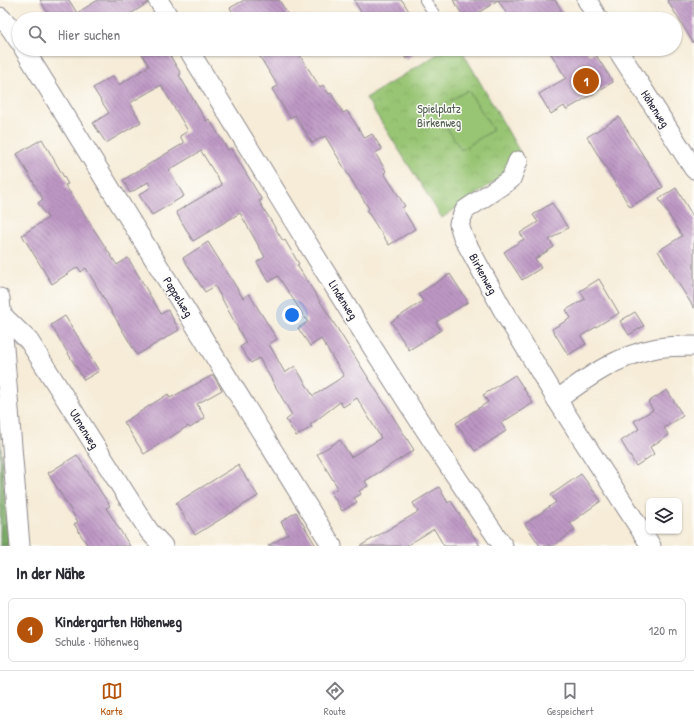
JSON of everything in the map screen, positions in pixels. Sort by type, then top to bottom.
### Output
[{"type":"street","points":[[158,0],[166,12]]},
{"type":"street","points":[[586,0],[594,12]]},
{"type":"street","points":[[0,17],[12,30]]},
{"type":"street","name":"Pappelweg","points":[[28,56],[332,546]]},
{"type":"street","name":"Lindenweg","points":[[192,56],[322,268],[440,453],[503,546]]},
{"type":"street","name":"Höhenweg","points":[[621,56],[694,169]]},
{"type":"street","name":"Birkenweg","points":[[518,161],[511,179],[464,210],[458,224],[463,237],[504,312],[557,400],[651,546]]},
{"type":"street","points":[[0,306],[20,546]]},
{"type":"street","name":"Ulmenweg","points":[[0,306],[29,341],[149,531],[163,546]]},
{"type":"street","points":[[557,400],[606,366],[631,354],[658,348],[694,346]]},
{"type":"lane","points":[[425,0],[432,12]]},
{"type":"green space","name":"Spielplatz Birkenweg","points":[[435,56],[465,56],[521,154],[504,175],[442,218],[366,98]]},
{"type":"green space","points":[[468,90],[493,130],[461,150],[436,109]]},
{"type":"green space","points":[[0,433],[9,546],[0,546]]},
{"type":"building","points":[[40,0],[69,0],[76,12],[47,12]]},
{"type":"building","points":[[98,0],[147,0],[148,3],[133,12],[79,12]]},
{"type":"building","points":[[244,0],[279,0],[287,12],[233,12],[230,8]]},
{"type":"building","points":[[354,0],[402,0],[410,12],[361,12]]},
{"type":"building","points":[[453,0],[498,0],[480,12],[461,12]]},
{"type":"building","points":[[498,0],[555,0],[563,12],[506,12]]},
{"type":"building","points":[[667,0],[694,0],[694,44],[682,24],[682,12],[674,12]]},
{"type":"building","points":[[143,56],[170,56],[181,74],[179,75],[206,121],[209,119],[228,150],[231,148],[262,200],[259,201],[299,264],[297,265],[414,450],[365,481],[368,486],[359,491],[361,494],[354,498],[357,502],[342,511],[331,492],[338,488],[317,454],[340,440],[351,457],[381,438],[357,398],[343,407],[340,402],[310,425],[312,427],[296,436],[286,420],[292,415],[259,358],[251,363],[240,347],[246,343],[215,286],[205,292],[183,258],[208,242],[243,298],[249,294],[277,339],[269,344],[285,373],[295,366],[313,396],[344,376],[321,339],[310,346],[298,328],[308,322],[278,276],[269,282],[257,262],[265,257],[240,213],[193,241],[176,212],[222,185],[201,151],[169,170],[184,196],[152,215],[139,195],[151,187],[148,182],[130,193],[123,180],[184,143],[180,136],[188,131],[161,85],[130,103],[141,122],[106,143],[93,123],[109,113],[93,88],[113,76],[119,85],[149,66]]},
{"type":"building","points":[[259,56],[300,56],[320,87],[323,85],[329,94],[331,93],[343,113],[347,111],[365,138],[372,134],[382,149],[375,153],[386,171],[384,173],[405,206],[402,208],[415,229],[389,245],[367,211],[369,209],[325,136],[312,143],[295,115],[290,118],[272,89],[278,86]]},
{"type":"building","points":[[404,56],[411,56],[406,59]]},
{"type":"building","points":[[552,56],[597,56],[613,82],[566,110],[564,106],[551,114],[539,94],[566,78]]},
{"type":"building","points":[[619,117],[663,187],[630,207],[587,137]]},
{"type":"building","points":[[42,139],[68,184],[65,185],[117,265],[128,258],[161,314],[168,310],[179,330],[137,355],[86,268],[81,272],[78,267],[52,284],[22,235],[48,218],[38,203],[43,199],[17,154]]},
{"type":"building","points":[[676,188],[694,218],[694,308],[658,251],[682,236],[659,199]]},
{"type":"building","points":[[552,203],[568,228],[549,240],[554,247],[535,259],[541,268],[522,280],[504,252],[524,239],[520,233],[538,222],[533,215]]},
{"type":"building","points":[[450,274],[468,302],[436,322],[441,330],[409,350],[391,322],[423,301],[418,294]]},
{"type":"building","points":[[599,279],[619,313],[581,336],[586,344],[568,355],[552,329],[571,318],[566,310],[585,299],[580,291]]},
{"type":"building","points":[[635,312],[644,326],[629,335],[620,321]]},
{"type":"building","points":[[65,316],[99,371],[84,380],[51,325]]},
{"type":"building","points":[[213,375],[222,390],[197,404],[205,418],[190,428],[188,426],[144,454],[124,422],[168,394],[170,398]]},
{"type":"building","points":[[515,375],[533,403],[501,423],[506,431],[475,451],[456,423],[488,402],[483,395]]},
{"type":"building","points":[[667,390],[683,416],[664,428],[669,435],[650,447],[654,454],[636,466],[621,441],[639,429],[634,421],[653,410],[648,402]]},
{"type":"building","points":[[77,455],[110,506],[106,508],[130,546],[88,546],[74,524],[78,522],[48,473]]},
{"type":"building","points":[[238,465],[258,496],[195,535],[176,503]]},
{"type":"building","points":[[581,474],[601,501],[570,523],[575,530],[553,546],[540,546],[525,524],[556,502],[551,495]]},
{"type":"building","points":[[439,487],[448,503],[451,501],[480,546],[444,546],[434,529],[406,546],[360,546],[418,512],[413,503]]},
{"type":"building","points":[[296,512],[316,546],[268,546],[288,534],[281,522]]},
{"type":"place","name":"Kindergarten Höhenweg","points":[[586,81]]}]
